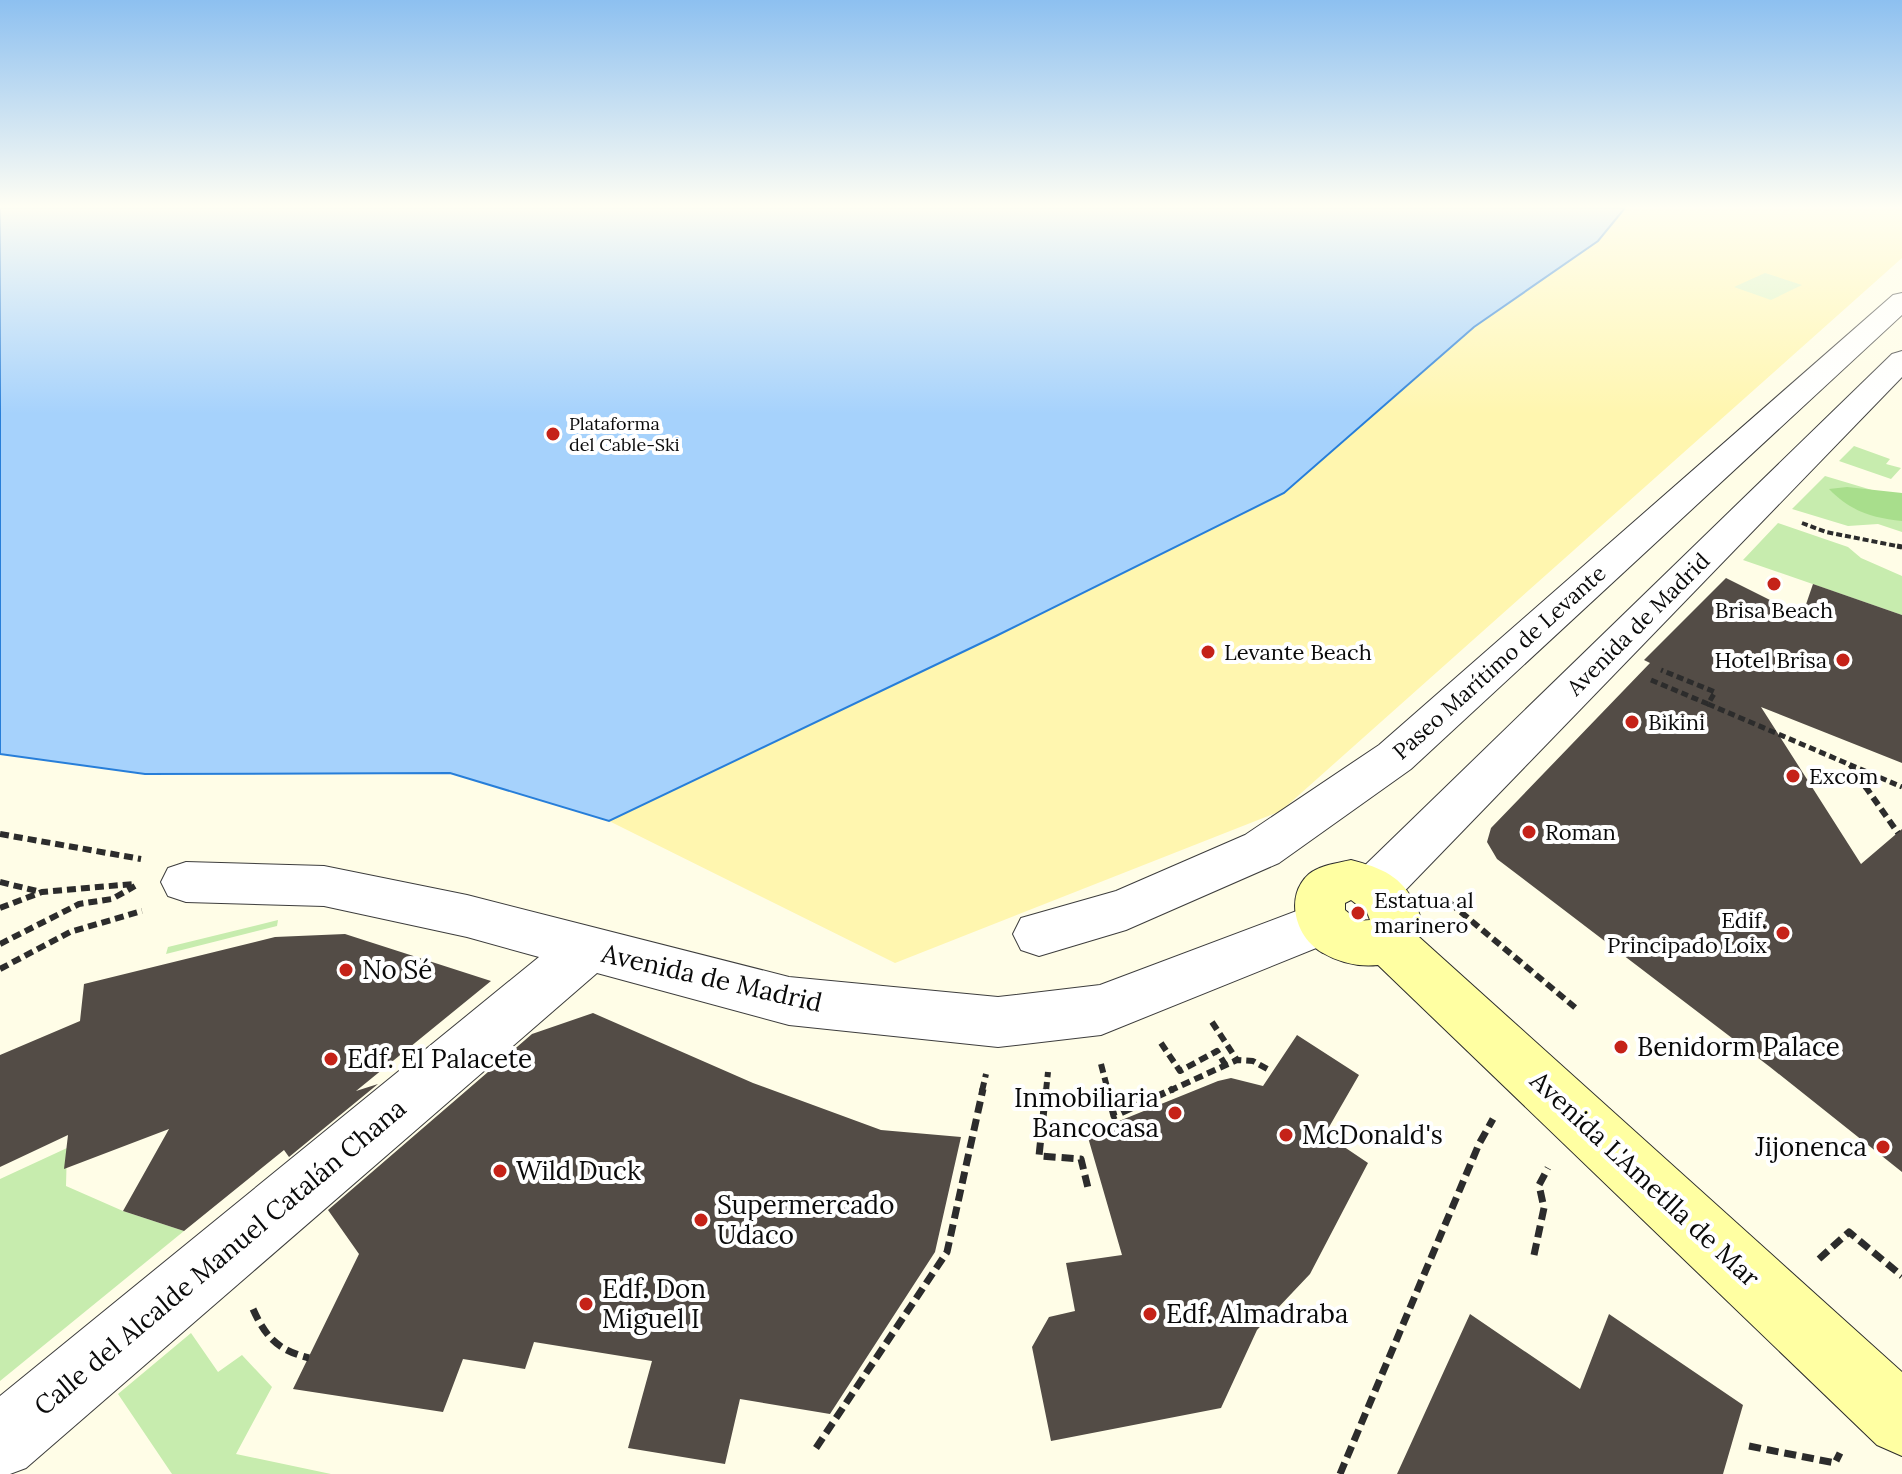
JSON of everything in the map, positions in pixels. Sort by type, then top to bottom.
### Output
[{"type":"street","name":"Paseo Marítimo de Levante","points":[[1039,934],[1126,909],[1262,849],[1395,757],[1902,301]]},
{"type":"street","name":"Avenida de Madrid","points":[[163,883],[324,886],[467,916],[789,1001],[998,1022],[1101,1010],[1323,923],[1334,934],[1353,943],[1376,945],[1387,897],[1612,650],[1902,360]]},
{"type":"street","name":"Avenida L'Ametlla de Mar","points":[[1387,897],[1523,1066],[1902,1420]]},
{"type":"street","name":"Calle del Alcalde Manuel Catalán Chana","points":[[0,1442],[587,949]]},
{"type":"path","points":[[1756,506],[1826,532],[1902,547]]},
{"type":"path","points":[[1612,650],[1715,692],[1708,704]]},
{"type":"path","points":[[1651,680],[1902,787]]},
{"type":"path","points":[[1849,764],[1898,833]]},
{"type":"path","points":[[0,834],[142,860],[163,883]]},
{"type":"path","points":[[0,882],[42,892]]},
{"type":"path","points":[[0,908],[42,892],[163,883]]},
{"type":"path","points":[[0,944],[79,904],[112,899],[163,883]]},
{"type":"path","points":[[1387,897],[1577,1009]]},
{"type":"path","points":[[0,969],[70,932],[139,914]]},
{"type":"path","points":[[1134,998],[1180,1071],[1217,1051],[1226,1066]]},
{"type":"path","points":[[1055,1016],[1039,1156],[1081,1159],[1089,1192]]},
{"type":"path","points":[[816,1448],[947,1252],[998,1022]]},
{"type":"path","points":[[1225,1041],[1237,1060]]},
{"type":"path","points":[[1109,1104],[1114,1116],[1237,1060],[1253,1061],[1269,1070]]},
{"type":"path","points":[[1340,1474],[1479,1144],[1523,1066]]},
{"type":"path","points":[[1534,1255],[1544,1208],[1539,1185]]},
{"type":"path","points":[[1774,1299],[1849,1232],[1902,1276]]},
{"type":"path","points":[[1749,1446],[1835,1463]]},
{"type":"green space","points":[[1757,277],[1777,277],[1802,285],[1771,300],[1734,287]]},
{"type":"green space","points":[[1854,446],[1890,459],[1886,464],[1901,468],[1891,479],[1839,461]]},
{"type":"green space","points":[[1825,476],[1902,499],[1902,532],[1878,524],[1848,526],[1792,509]]},
{"type":"green space","points":[[1847,487],[1902,493],[1902,521],[1862,512],[1829,489]]},
{"type":"green space","points":[[1778,523],[1848,547],[1861,558],[1902,576],[1902,615],[1743,560]]},
{"type":"green space","points":[[278,920],[277,926],[166,954],[168,947]]},
{"type":"green space","points":[[67,1148],[66,1186],[123,1211],[184,1231],[0,1381],[0,1179]]},
{"type":"green space","points":[[191,1333],[218,1372],[242,1355],[272,1387],[236,1454],[331,1474],[172,1474],[118,1394]]},
{"type":"sand","name":"Levante Beach","points":[[1546,277],[1881,277],[1281,811],[895,963],[609,821],[1284,493],[1474,327]]},
{"type":"water","points":[[0,277],[1546,277],[1474,327],[1284,493],[996,636],[609,821],[450,773],[145,774],[0,754]]},
{"type":"building","points":[[1726,578],[1802,616],[1813,584],[1902,615],[1902,763],[1761,707],[1861,864],[1902,829],[1902,1172],[1497,859],[1487,842],[1491,828],[1650,663],[1644,660]]},
{"type":"building","points":[[345,934],[491,981],[356,1091],[378,1084],[289,1157],[284,1150],[184,1231],[123,1211],[169,1129],[64,1169],[68,1135],[0,1167],[0,1055],[80,1021],[84,984],[275,937]]},
{"type":"building","points":[[593,1013],[753,1083],[881,1130],[961,1137],[935,1252],[830,1414],[740,1399],[725,1464],[628,1448],[652,1361],[534,1342],[525,1369],[463,1359],[443,1412],[293,1389],[359,1254],[328,1210],[532,1034]]},
{"type":"building","points":[[1297,1035],[1359,1075],[1325,1134],[1368,1163],[1310,1274],[1257,1330],[1221,1408],[1051,1441],[1032,1347],[1049,1317],[1075,1311],[1066,1263],[1122,1255],[1087,1134],[1218,1081],[1231,1078],[1263,1086]]},
{"type":"building","points":[[1470,1314],[1580,1389],[1609,1314],[1743,1405],[1723,1474],[1397,1474]]},
{"type":"place","name":"Plataforma del Cable-Ski","points":[[553,434]]},
{"type":"place","name":"Brisa Beach","points":[[1774,584]]},
{"type":"place","name":"Levante Beach","points":[[1208,652]]},
{"type":"place","name":"Hotel Brisa","points":[[1843,660]]},
{"type":"place","name":"Bikini","points":[[1632,722]]},
{"type":"place","name":"Excom","points":[[1793,776]]},
{"type":"place","name":"Roman","points":[[1529,832]]},
{"type":"place","name":"Estatua al marinero","points":[[1358,913]]},
{"type":"place","name":"Edif. Principado Loix","points":[[1783,933]]},
{"type":"place","name":"No Sé","points":[[346,970]]},
{"type":"place","name":"Benidorm Palace","points":[[1621,1047]]},
{"type":"place","name":"Edf. El Palacete","points":[[331,1059]]},
{"type":"place","name":"Inmobiliaria Bancocasa","points":[[1175,1113]]},
{"type":"place","name":"McDonald's","points":[[1286,1135]]},
{"type":"place","name":"Jijonenca","points":[[1883,1147]]},
{"type":"place","name":"Wild Duck","points":[[500,1171]]},
{"type":"place","name":"Supermercado Udaco","points":[[701,1220]]},
{"type":"place","name":"Edf. Don Miguel I","points":[[586,1304]]},
{"type":"place","name":"Edf. Almadraba","points":[[1150,1314]]}]
